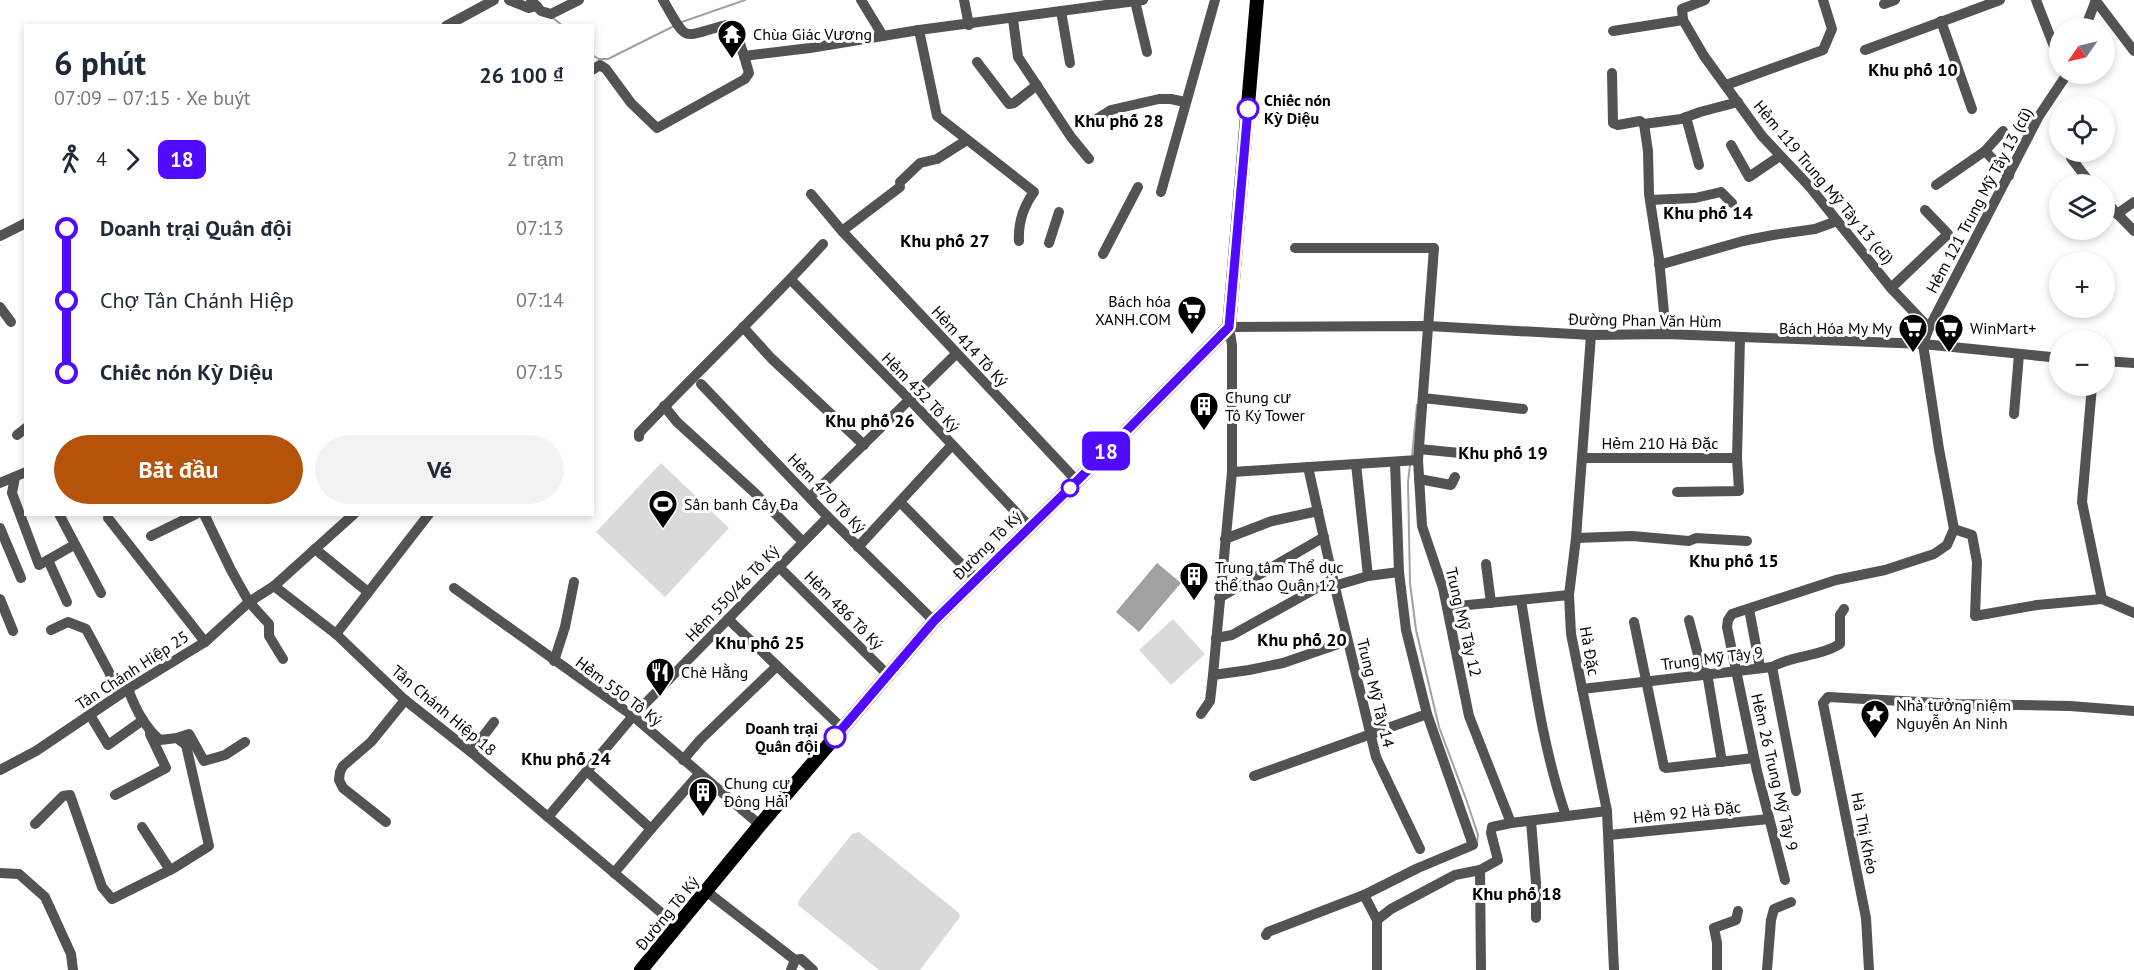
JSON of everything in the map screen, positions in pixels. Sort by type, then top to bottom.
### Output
[{"type":"main road","points":[[1229,327],[1257,0]]},
{"type":"main road","name":"Đường Tô Ký","points":[[641,970],[760,825],[934,621],[1229,327]]},
{"type":"street","points":[[450,24],[494,0]]},
{"type":"street","points":[[510,0],[550,14],[579,0]]},
{"type":"street","points":[[594,69],[600,66],[606,69],[629,101],[657,128],[745,79],[749,73],[735,32],[731,27],[726,25],[691,35],[686,34],[676,23],[663,0]]},
{"type":"street","points":[[861,0],[883,36]]},
{"type":"street","points":[[964,0],[969,25]]},
{"type":"street","points":[[1161,192],[1215,0]]},
{"type":"street","points":[[1613,31],[1683,21],[1682,9],[1706,0]]},
{"type":"street","points":[[1726,85],[1823,50],[1832,29],[1823,0]]},
{"type":"street","points":[[1865,50],[2000,0]]},
{"type":"street","points":[[2036,0],[2049,34]]},
{"type":"street","points":[[744,56],[1139,1],[1147,52]]},
{"type":"street","points":[[2089,18],[2096,1]]},
{"type":"street","points":[[2096,1],[2134,51]]},
{"type":"street","points":[[1061,11],[1070,63]]},
{"type":"street","points":[[1013,19],[1018,57],[1071,138],[1089,159]]},
{"type":"street","name":"Hẻm 119 Trung Mỹ Tây 13 (cũ)","points":[[1683,21],[1704,56],[1762,136],[1810,187],[1891,288],[1929,328]]},
{"type":"street","points":[[1941,21],[1972,109]]},
{"type":"street","points":[[919,30],[935,113],[939,119],[1034,192],[1023,212],[1019,226],[1019,241]]},
{"type":"street","points":[[977,62],[1009,104],[1014,103],[1036,85]]},
{"type":"street","points":[[1612,73],[1613,123],[1618,125],[1640,121],[1644,124],[1686,117],[1738,102]]},
{"type":"street","name":"Hẻm 121 Trung Mỹ Tây 13 (cũ)","points":[[1923,344],[1929,328],[2039,116],[2060,84]]},
{"type":"street","points":[[1095,120],[1111,110],[1159,99],[1185,102]]},
{"type":"street","points":[[1686,117],[1699,165]]},
{"type":"street","points":[[1644,124],[1648,151],[1650,200],[1666,334]]},
{"type":"street","points":[[1936,185],[1985,152],[2003,131]]},
{"type":"street","points":[[842,231],[900,184],[920,163],[937,159],[967,140]]},
{"type":"street","points":[[1731,145],[1749,177],[1780,156]]},
{"type":"street","points":[[1985,152],[2009,176]]},
{"type":"street","points":[[2074,162],[2083,174]]},
{"type":"street","points":[[1103,254],[1138,187]]},
{"type":"street","points":[[1650,200],[1695,198],[1721,192],[1732,203]]},
{"type":"street","name":"Hẻm 414 Tô Ký","points":[[811,194],[842,231],[1077,481]]},
{"type":"street","points":[[2134,202],[2117,214],[2134,231]]},
{"type":"street","points":[[1891,288],[1948,234],[1925,210]]},
{"type":"street","points":[[1048,243],[1059,212]]},
{"type":"street","points":[[1659,265],[1773,235],[1815,229],[1837,221]]},
{"type":"street","points":[[0,236],[24,224]]},
{"type":"street","points":[[639,437],[639,433],[664,406],[791,280],[823,243]]},
{"type":"street","name":"Trung Mỹ Tây 12","points":[[1295,248],[1434,248],[1423,398],[1410,458],[1419,478],[1422,526],[1448,607],[1469,716],[1512,823]]},
{"type":"street","name":"Hẻm 432 Tô Ký","points":[[791,280],[910,400],[1029,526]]},
{"type":"street","points":[[0,307],[11,322]]},
{"type":"street","name":"Đường Phan Văn Hùm","points":[[1229,327],[1428,326],[1591,335],[1666,334],[1923,344],[2049,357]]},
{"type":"street","points":[[743,327],[771,358],[864,445]]},
{"type":"street","points":[[1201,714],[1210,701],[1232,472],[1232,345],[1229,327]]},
{"type":"street","name":"Hà Đặc","points":[[1591,335],[1583,458],[1569,595],[1571,634],[1607,811],[1614,970]]},
{"type":"street","points":[[1677,492],[1739,491],[1737,458],[1740,338]]},
{"type":"street","points":[[1796,791],[1766,667],[1749,609],[1836,580],[1886,570],[1934,554],[1947,544],[1954,529],[1923,344]]},
{"type":"street","points":[[810,497],[956,354]]},
{"type":"street","points":[[2014,414],[2019,354]]},
{"type":"street","points":[[2115,362],[2134,363]]},
{"type":"street","name":"Hẻm 470 Tô Ký","points":[[701,384],[828,517],[934,621]]},
{"type":"street","points":[[2091,396],[2082,502],[2102,599]]},
{"type":"street","points":[[1423,398],[1523,409]]},
{"type":"street","points":[[664,406],[677,422],[756,494],[803,542]]},
{"type":"street","points":[[858,547],[952,445]]},
{"type":"street","points":[[1232,472],[1470,454]]},
{"type":"street","points":[[1266,935],[1268,932],[1364,895],[1418,868],[1473,845],[1427,714],[1406,630],[1399,572],[1410,458]]},
{"type":"street","name":"Hẻm 210 Hà Đặc","points":[[1583,458],[1737,458]]},
{"type":"street","points":[[1356,464],[1368,576]]},
{"type":"street","name":"Trung Mỹ Tây 14","points":[[1308,467],[1333,583],[1376,756],[1420,849]]},
{"type":"street","points":[[0,483],[24,473]]},
{"type":"street","points":[[15,477],[12,493],[39,565],[74,545]]},
{"type":"street","points":[[1419,478],[1451,485],[1455,477]]},
{"type":"street","points":[[900,502],[976,579]]},
{"type":"street","points":[[1225,538],[1272,521],[1318,511]]},
{"type":"street","points":[[60,516],[101,593]]},
{"type":"street","points":[[151,536],[192,516]]},
{"type":"street","points":[[205,516],[249,602],[269,624],[269,636],[283,659]]},
{"type":"street","name":"Tân Chánh Hiệp 25","points":[[0,770],[36,751],[123,692],[205,642],[249,602],[274,586],[352,516]]},
{"type":"street","points":[[336,634],[427,516]]},
{"type":"street","name":"Hẻm 550/46 Tô Ký","points":[[548,817],[633,716],[828,517]]},
{"type":"street","points":[[108,518],[205,642]]},
{"type":"street","points":[[0,528],[21,578]]},
{"type":"street","points":[[1954,529],[1972,535],[1977,562],[1975,616],[2037,605],[2102,599],[2134,613]]},
{"type":"street","points":[[1576,538],[1632,536],[1689,541],[1696,538],[1748,541]]},
{"type":"street","points":[[1220,598],[1324,537]]},
{"type":"street","points":[[315,549],[368,592]]},
{"type":"street","points":[[48,560],[67,602]]},
{"type":"street","points":[[1486,564],[1491,603]]},
{"type":"street","name":"Hẻm 486 Tô Ký","points":[[779,567],[888,675]]},
{"type":"street","points":[[1216,638],[1232,635],[1333,583],[1399,572]]},
{"type":"street","points":[[554,661],[565,627],[574,582]]},
{"type":"street","name":"Tân Chánh Hiệp 18","points":[[274,586],[336,634],[405,700],[471,752],[677,926]]},
{"type":"street","name":"Hẻm 550 Tô Ký","points":[[454,588],[633,716],[760,825]]},
{"type":"street","points":[[1448,607],[1569,595]]},
{"type":"street","points":[[0,599],[13,631]]},
{"type":"street","points":[[1521,600],[1537,706],[1555,786],[1566,816]]},
{"type":"street","name":"Hẻm 26 Trung Mỹ Tây 9","points":[[1749,609],[1732,614],[1727,627],[1754,758],[1785,880]]},
{"type":"street","name":"Trung Mỹ Tây 9","points":[[1582,689],[1766,667],[1784,660],[1831,650],[1840,644],[1840,615],[1844,609]]},
{"type":"street","points":[[728,619],[842,728]]},
{"type":"street","points":[[1689,620],[1705,674],[1722,762]]},
{"type":"street","points":[[51,630],[68,622],[86,629],[110,672],[143,720],[166,768],[115,795]]},
{"type":"street","points":[[1634,622],[1665,768],[1754,758]]},
{"type":"street","points":[[1213,675],[1283,663],[1347,641]]},
{"type":"street","points":[[683,760],[700,740],[776,667]]},
{"type":"street","name":"Hà Thị Khéo","points":[[1869,970],[1866,918],[1823,703],[1828,697],[1957,704],[2070,706],[2134,711]]},
{"type":"street","points":[[386,822],[343,788],[339,780],[340,772],[371,742],[405,700]]},
{"type":"street","points":[[1254,776],[1427,714]]},
{"type":"street","points":[[90,715],[108,745],[143,720]]},
{"type":"street","points":[[471,752],[494,722]]},
{"type":"street","points":[[149,731],[160,740],[189,735],[204,761],[225,755],[245,742]]},
{"type":"street","points":[[35,824],[63,796],[70,795],[102,887],[112,899],[170,870],[209,846],[186,745],[177,738]]},
{"type":"street","points":[[588,772],[651,829]]},
{"type":"street","points":[[614,873],[699,774]]},
{"type":"street","points":[[1377,920],[1391,909],[1455,875],[1479,870],[1498,860],[1491,833],[1492,827],[1607,811]]},
{"type":"street","name":"Hẻm 92 Hà Đặc","points":[[1609,835],[1769,819]]},
{"type":"street","points":[[1531,821],[1536,918]]},
{"type":"street","points":[[142,827],[170,870]]},
{"type":"street","points":[[1479,870],[1481,970]]},
{"type":"street","points":[[1,875],[19,874],[45,897],[71,954],[73,970]]},
{"type":"street","points":[[706,891],[793,965],[801,959],[813,970]]},
{"type":"street","points":[[1364,895],[1377,920],[1377,970]]},
{"type":"street","points":[[1767,970],[1774,909],[1791,902]]},
{"type":"street","points":[[1717,970],[1717,943],[1714,928],[1736,920],[1738,911]]},
{"type":"shaded area","name":"Sân banh Cây Đa","points":[[661,463],[729,528],[665,597],[596,532]]},
{"type":"shaded area","points":[[1157,563],[1181,583],[1139,632],[1116,612]]},
{"type":"shaded area","points":[[1173,619],[1205,654],[1171,685],[1139,650]]},
{"type":"shaded area","points":[[859,832],[959,913],[960,917],[920,970],[879,970],[798,905],[799,900],[852,834]]},
{"type":"waterway","points":[[679,23],[745,0]]},
{"type":"waterway","points":[[553,18],[560,24]]},
{"type":"waterway","points":[[594,56],[608,59],[674,26]]},
{"type":"waterway","points":[[1412,456],[1417,405]]},
{"type":"waterway","points":[[1410,465],[1408,482],[1410,583],[1416,630],[1439,727],[1478,835],[1477,842]]},
{"type":"bus line","name":"18","points":[[835,737],[934,621],[1229,327],[1248,109]]},
{"type":"place","name":"Chùa Giác Vương","points":[[732,60]]},
{"type":"place","name":"Chiếc nón Kỳ Diệu","points":[[1248,109]]},
{"type":"place","name":"Bách hóa XANH.COM","points":[[1192,336]]},
{"type":"place","name":"Bách Hóa My My","points":[[1913,354]]},
{"type":"place","name":"WinMart+","points":[[1949,354]]},
{"type":"place","name":"Chung cư Tô Ký Tower","points":[[1204,432]]},
{"type":"place","name":"Sân banh Cây Đa","points":[[663,530]]},
{"type":"place","name":"Trung tâm Thể dục thể thao Quận 12","points":[[1194,602]]},
{"type":"place","name":"Chè Hằng","points":[[660,698]]},
{"type":"place","name":"Doanh trại Quân đội","points":[[835,737]]},
{"type":"place","name":"Nhà tưởng niệm Nguyễn An Ninh","points":[[1875,740]]},
{"type":"place","name":"Chung cư Đông Hải","points":[[703,818]]},
{"type":"district","name":"Khu phố 10","points":[[1913,69]]},
{"type":"district","name":"Khu phố 28","points":[[1119,120]]},
{"type":"district","name":"Khu phố 14","points":[[1708,212]]},
{"type":"district","name":"Khu phố 27","points":[[945,240]]},
{"type":"district","name":"Khu phố 26","points":[[870,420]]},
{"type":"district","name":"Khu phố 19","points":[[1503,452]]},
{"type":"district","name":"Khu phố 15","points":[[1734,560]]},
{"type":"district","name":"Khu phố 20","points":[[1302,639]]},
{"type":"district","name":"Khu phố 25","points":[[760,642]]},
{"type":"district","name":"Khu phố 24","points":[[566,758]]},
{"type":"district","name":"Khu phố 18","points":[[1517,893]]}]
